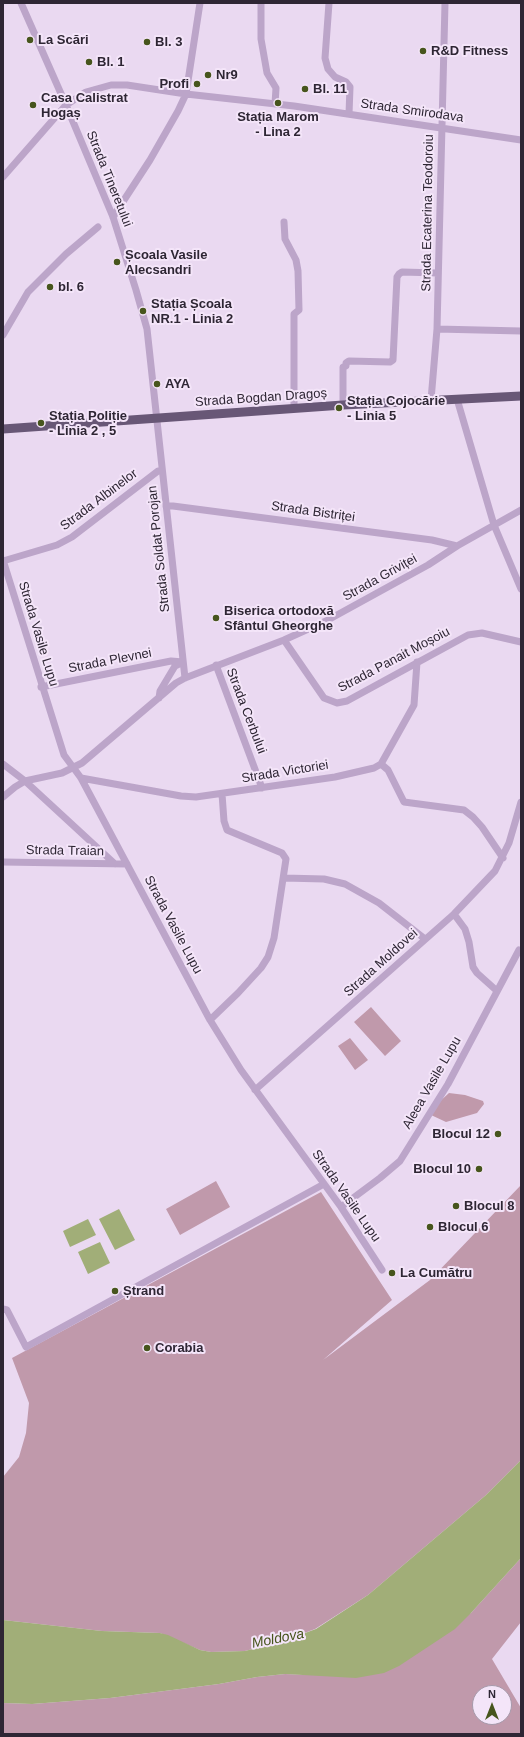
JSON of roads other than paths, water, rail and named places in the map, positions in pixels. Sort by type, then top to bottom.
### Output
[{"type":"main road","name":"Strada Bogdan Dragoș","points":[[3,429],[294,408],[521,396]]},
{"type":"street","name":"Strada Tineretului","points":[[21,3],[113,217],[147,329],[157,418]]},
{"type":"street","points":[[113,217],[150,160],[186,94],[200,3]]},
{"type":"street","points":[[261,3],[261,39],[267,73],[276,88],[275,104]]},
{"type":"street","points":[[329,3],[325,58],[328,70],[335,77],[346,82],[350,87],[349,114]]},
{"type":"street","name":"Strada Ecaterina Teodoroiu","points":[[432,400],[437,329],[445,3]]},
{"type":"street","name":"Strada Smirodava","points":[[3,177],[66,105],[86,92],[112,85],[127,85],[186,94],[275,104],[442,127],[521,140]]},
{"type":"street","points":[[284,222],[285,239],[296,260],[298,271],[299,310],[294,314],[294,408]]},
{"type":"street","points":[[3,335],[28,292],[66,254],[98,228]]},
{"type":"street","points":[[343,405],[343,368],[346,366],[346,363],[349,361],[390,362],[394,360],[397,277],[399,274],[438,273]]},
{"type":"street","points":[[437,329],[521,331]]},
{"type":"street","points":[[457,399],[494,525],[521,589]]},
{"type":"street","name":"Strada Soldat Porojan","points":[[157,418],[185,678]]},
{"type":"street","name":"Strada Albinelor","points":[[3,561],[57,545],[72,537],[158,471],[162,471]]},
{"type":"street","name":"Strada Bistriței","points":[[166,506],[432,540],[457,546]]},
{"type":"street","name":"Strada Griviței","points":[[3,797],[25,781],[62,773],[82,763],[176,683],[185,678],[284,640],[358,605],[521,510]]},
{"type":"street","name":"Strada Vasile Lupu","points":[[3,561],[64,755],[81,778],[210,1020],[255,1090],[341,1208],[382,1270]]},
{"type":"street","name":"Strada Panait Moșoiu","points":[[284,640],[324,698],[337,703],[347,701],[462,638],[475,633],[521,642]]},
{"type":"street","name":"Strada Plevnei","points":[[42,687],[171,661],[183,662]]},
{"type":"street","name":"Strada Griviței","points":[[158,698],[160,691],[175,666],[183,662]]},
{"type":"street","points":[[417,662],[414,705],[381,764],[388,770],[404,802],[464,810],[473,816],[503,858]]},
{"type":"street","name":"Strada Cerbului","points":[[216,665],[262,788]]},
{"type":"street","points":[[3,764],[25,781],[114,864]]},
{"type":"street","name":"Strada Victoriei","points":[[81,778],[180,796],[196,797],[361,772],[381,764]]},
{"type":"street","points":[[210,1020],[238,993],[261,968],[268,957],[274,938],[286,859],[282,853],[227,830],[224,820],[222,794]]},
{"type":"street","name":"Strada Moldovei","points":[[255,1090],[454,914],[495,872],[509,843],[521,802]]},
{"type":"street","name":"Strada Traian","points":[[3,862],[127,864]]},
{"type":"street","points":[[284,878],[324,879],[345,884],[379,903],[425,939]]},
{"type":"street","points":[[454,914],[465,929],[469,942],[473,967],[477,973],[497,991]]},
{"type":"street","name":"Aleea Vasile Lupu","points":[[341,1208],[400,1161],[448,1084],[519,950]]},
{"type":"street","points":[[3,1308],[7,1310],[26,1347],[324,1184]]},
{"type":"place","name":"La Scări","points":[[30,40]]},
{"type":"place","name":"Bl. 3","points":[[147,42]]},
{"type":"place","name":"R&D Fitness","points":[[423,51]]},
{"type":"place","name":"Bl. 1","points":[[89,62]]},
{"type":"place","name":"Nr9","points":[[208,75]]},
{"type":"place","name":"Profi","points":[[197,84]]},
{"type":"place","name":"Bl. 11","points":[[305,89]]},
{"type":"place","name":"Stația Marom - Lina 2","points":[[278,103]]},
{"type":"place","name":"Casa Calistrat Hogaș","points":[[33,105]]},
{"type":"place","name":"Școala Vasile Alecsandri","points":[[117,262]]},
{"type":"place","name":"bl. 6","points":[[50,287]]},
{"type":"place","name":"Stația Școala NR.1 - Linia 2","points":[[143,311]]},
{"type":"place","name":"AYA","points":[[157,384]]},
{"type":"place","name":"Stația Cojocărie - Linia 5","points":[[339,408]]},
{"type":"place","name":"Stația Poliție - Linia 2 , 5","points":[[41,423]]},
{"type":"place","name":"Biserica ortodoxă Sfântul Gheorghe","points":[[216,618]]},
{"type":"place","name":"Blocul 12","points":[[498,1134]]},
{"type":"place","name":"Blocul 10","points":[[479,1169]]},
{"type":"place","name":"Blocul 8","points":[[456,1206]]},
{"type":"place","name":"Blocul 6","points":[[430,1227]]},
{"type":"place","name":"La Cumătru","points":[[392,1273]]},
{"type":"place","name":"Ștrand","points":[[115,1291]]},
{"type":"place","name":"Corabia","points":[[147,1348]]},
{"type":"water label","name":"Moldova","points":[[278,1639]]}]
